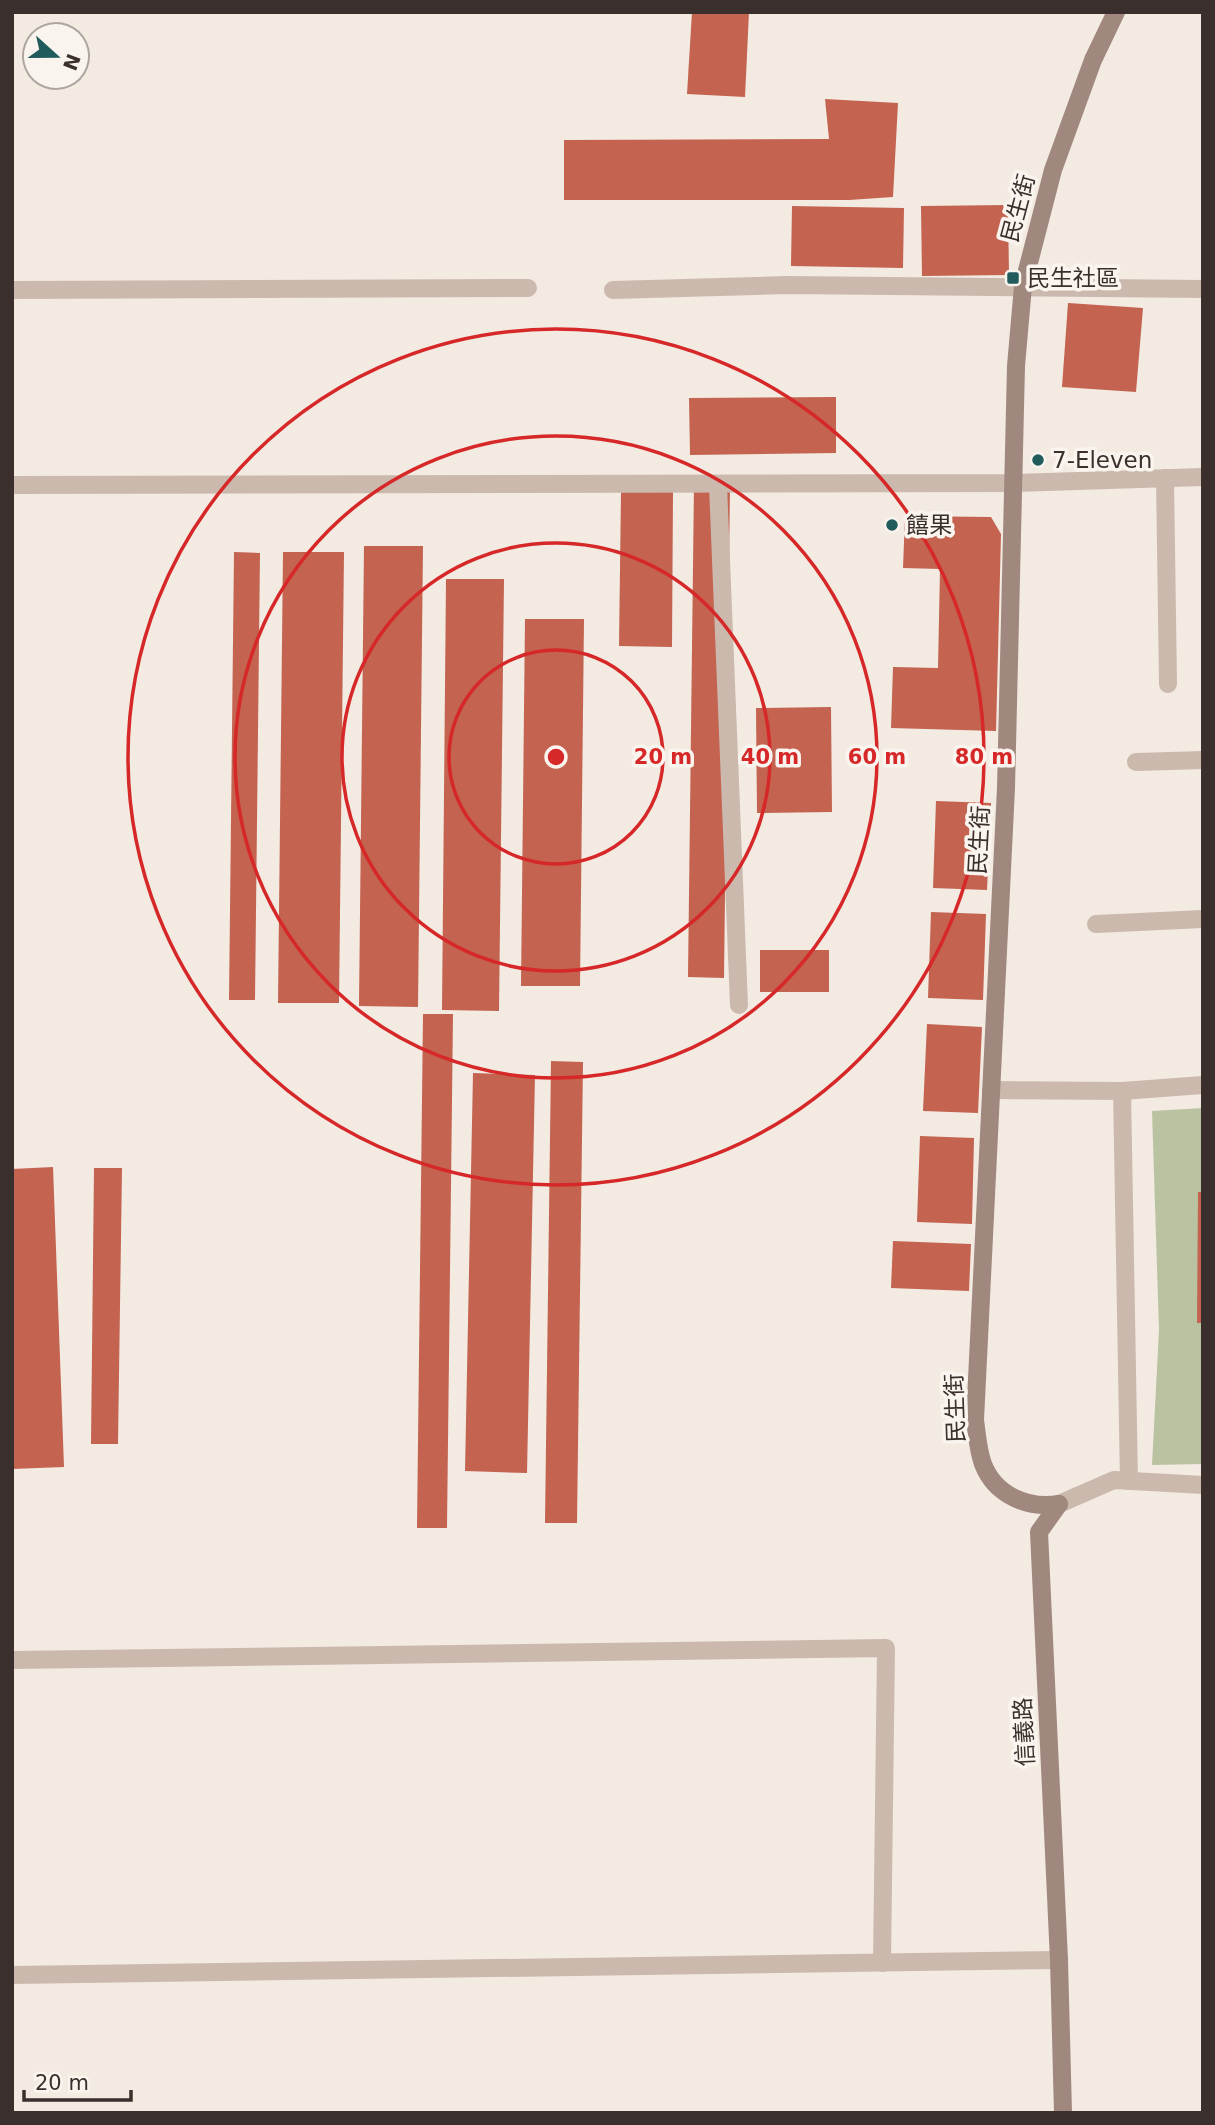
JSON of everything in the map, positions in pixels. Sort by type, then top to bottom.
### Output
[{"type":"street","name":"民生街","points":[[1059,1504],[1042,1507],[1018,1501],[996,1487],[982,1463],[975,1420],[1006,788],[1016,366],[1023,286],[1053,170],[1093,60],[1116,12]]},
{"type":"street","points":[[613,290],[786,285],[1203,289]]},
{"type":"street","points":[[12,290],[528,288]]},
{"type":"street","points":[[12,485],[718,485],[1014,483],[1203,477]]},
{"type":"street","points":[[1165,478],[1168,684]]},
{"type":"street","points":[[718,485],[739,1005]]},
{"type":"street","points":[[1136,762],[1203,760]]},
{"type":"street","points":[[1096,924],[1203,919]]},
{"type":"street","points":[[991,1090],[1122,1091],[1203,1085]]},
{"type":"street","points":[[1122,1091],[1129,1481]]},
{"type":"street","points":[[1059,1504],[1114,1480],[1203,1485]]},
{"type":"street","name":"信義路","points":[[1059,1504],[1039,1532],[1059,1960],[1063,2113]]},
{"type":"street","points":[[12,1660],[886,1648],[882,1963]]},
{"type":"street","points":[[12,1975],[1059,1960]]},
{"type":"green space","points":[[1203,1108],[1203,1464],[1152,1465],[1159,1330],[1152,1111]]},
{"type":"building","points":[[692,12],[749,12],[745,97],[687,94]]},
{"type":"building","points":[[825,99],[898,103],[893,197],[849,200],[564,200],[564,140],[829,139]]},
{"type":"building","points":[[1008,205],[1009,275],[922,276],[921,206]]},
{"type":"building","points":[[792,206],[904,208],[903,268],[791,266]]},
{"type":"building","points":[[1068,303],[1143,308],[1136,392],[1062,387]]},
{"type":"building","points":[[836,397],[836,453],[690,455],[689,398]]},
{"type":"building","points":[[694,484],[730,484],[724,978],[688,977]]},
{"type":"building","points":[[621,492],[673,492],[672,647],[619,646]]},
{"type":"building","points":[[905,516],[991,517],[1001,534],[996,731],[891,728],[893,667],[938,668],[940,569],[903,568]]},
{"type":"building","points":[[364,546],[423,546],[418,1007],[359,1006]]},
{"type":"building","points":[[234,552],[260,553],[255,1000],[229,1000]]},
{"type":"building","points":[[283,552],[344,552],[339,1003],[278,1003]]},
{"type":"building","points":[[446,579],[504,579],[499,1011],[442,1010]]},
{"type":"building","points":[[525,619],[584,619],[580,986],[521,986]]},
{"type":"building","points":[[831,707],[832,812],[757,813],[756,708]]},
{"type":"building","points":[[936,801],[991,803],[987,890],[933,888]]},
{"type":"building","points":[[931,912],[986,914],[983,1000],[928,998]]},
{"type":"building","points":[[760,950],[829,950],[829,992],[760,992]]},
{"type":"building","points":[[423,1014],[453,1014],[447,1528],[417,1528]]},
{"type":"building","points":[[927,1024],[982,1027],[978,1113],[923,1111]]},
{"type":"building","points":[[551,1061],[583,1062],[577,1523],[545,1523]]},
{"type":"building","points":[[473,1073],[535,1075],[527,1473],[465,1471]]},
{"type":"building","points":[[920,1136],[974,1138],[972,1224],[917,1222]]},
{"type":"building","points":[[53,1167],[64,1467],[12,1469],[12,1169]]},
{"type":"building","points":[[94,1168],[122,1168],[118,1444],[91,1444]]},
{"type":"building","points":[[1198,1192],[1203,1192],[1203,1323],[1197,1323]]},
{"type":"building","points":[[893,1241],[971,1244],[969,1291],[891,1288]]},
{"type":"place","name":"民生社區","points":[[1013,278]]},
{"type":"place","name":"7-Eleven","points":[[1038,460]]},
{"type":"place","name":"饎果","points":[[892,525]]}]
